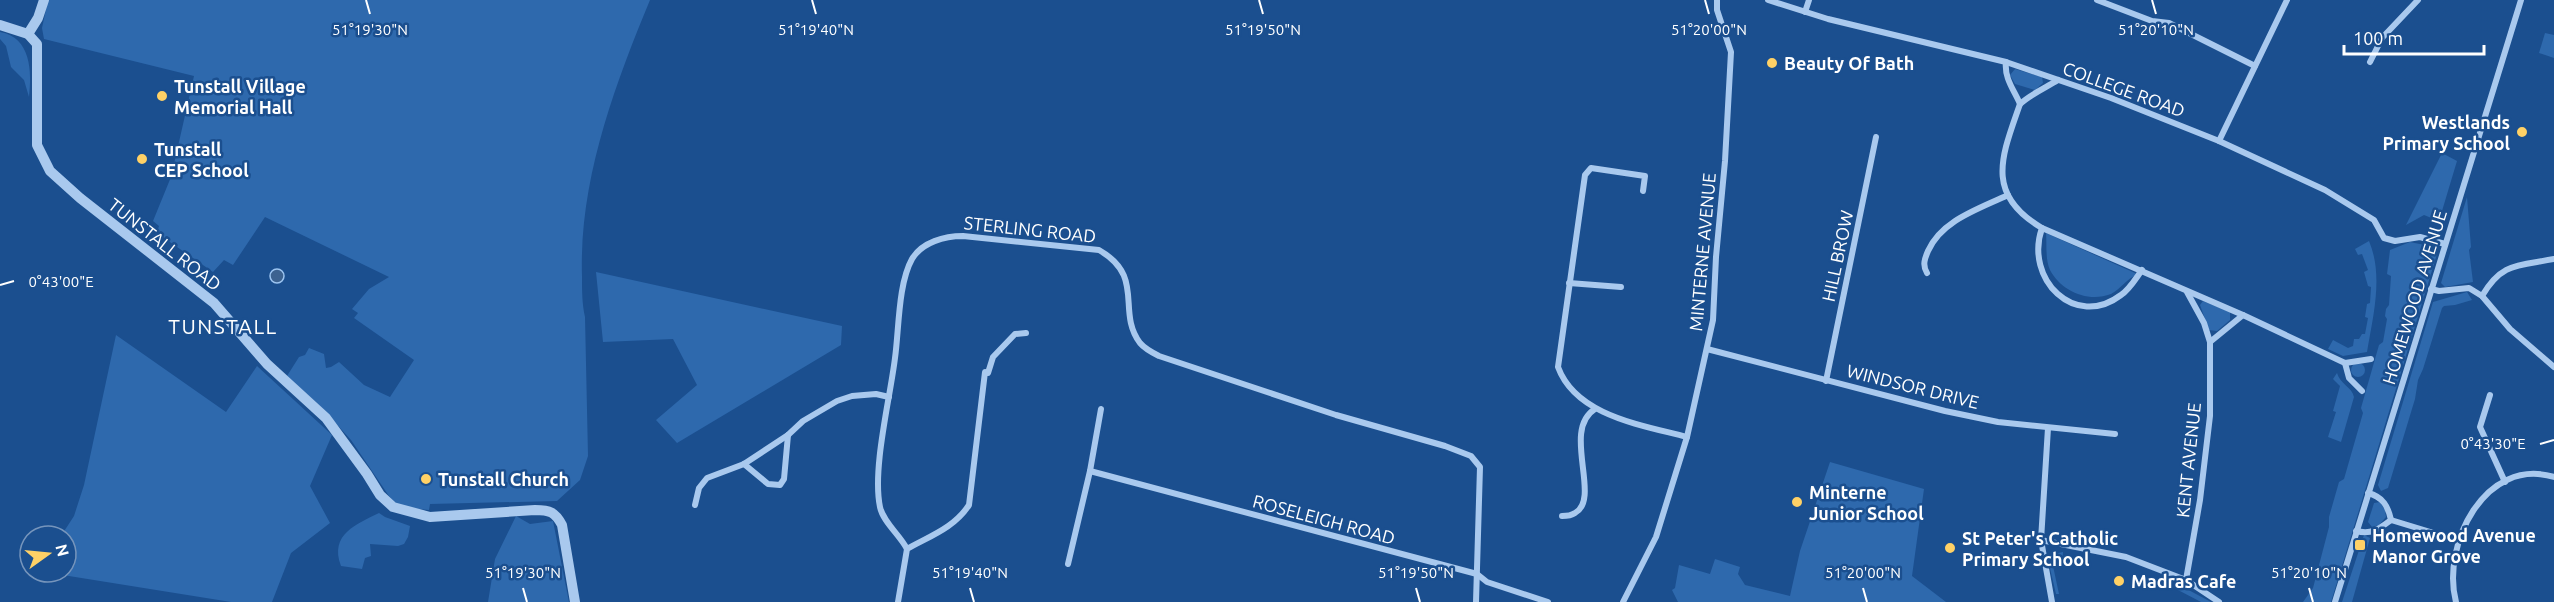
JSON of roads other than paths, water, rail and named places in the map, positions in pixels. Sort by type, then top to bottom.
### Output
[{"type":"street","points":[[0,25],[28,34],[38,18],[44,0]]},
{"type":"street","name":"MINTERNE AVENUE","points":[[1623,602],[1656,537],[1687,437],[1713,320],[1731,52],[1717,10],[1718,0]]},
{"type":"street","name":"COLLEGE ROAD","points":[[1768,0],[1805,12],[2006,62],[2111,98],[2219,141],[2344,201],[2374,220],[2384,238],[2395,241],[2420,237],[2445,244]]},
{"type":"street","points":[[1805,12],[1809,0]]},
{"type":"street","points":[[2219,141],[2287,0]]},
{"type":"street","points":[[2370,62],[2382,38],[2418,0]]},
{"type":"street","name":"HOMEWOOD AVENUE","points":[[2335,602],[2521,0]]},
{"type":"street","points":[[2100,1],[2114,3],[2152,21],[2169,23],[2255,66]]},
{"type":"street","name":"TUNSTALL ROAD","points":[[28,34],[37,44],[37,145],[50,171],[80,198],[214,303],[267,364],[326,418],[380,495],[393,507],[430,517],[535,510],[551,511],[557,515],[562,525],[575,602]]},
{"type":"street","points":[[2006,62],[2005,71],[2008,81],[2020,104]]},
{"type":"street","points":[[2058,80],[2020,104],[2003,154],[2002,176],[2008,195],[2023,216],[2042,228],[2142,270],[2345,363],[2371,359]]},
{"type":"street","name":"HILL BROW","points":[[1826,381],[1876,137]]},
{"type":"street","points":[[1643,191],[1645,176],[1591,168],[1585,175],[1558,367],[1563,380],[1575,394],[1595,410],[1687,437]]},
{"type":"street","points":[[1927,273],[1924,267],[1925,257],[1934,237],[1956,220],[2008,195]]},
{"type":"street","points":[[2042,228],[2038,247],[2038,262],[2042,275],[2052,289],[2065,299],[2094,305],[2112,301],[2122,295],[2142,270]]},
{"type":"street","name":"STERLING ROAD","points":[[907,549],[900,535],[888,524],[880,509],[878,472],[898,315],[913,257],[926,246],[946,236],[963,236],[1099,250],[1111,258],[1125,275],[1130,313],[1140,342],[1159,356],[1336,415],[1445,446],[1471,456],[1480,467],[1476,602]]},
{"type":"street","points":[[2482,296],[2492,279],[2504,270],[2554,260]]},
{"type":"street","points":[[1569,283],[1622,287]]},
{"type":"street","points":[[2431,289],[2439,291],[2463,287],[2482,296],[2510,329],[2554,367]]},
{"type":"street","name":"KENT AVENUE","points":[[2186,580],[2207,452],[2210,416],[2210,342],[2204,323],[2187,292]]},
{"type":"street","points":[[2210,342],[2243,315]]},
{"type":"street","points":[[898,602],[907,549],[942,531],[962,515],[969,505],[984,372],[987,373],[993,357],[1014,334],[1026,333]]},
{"type":"street","name":"WINDSOR DRIVE","points":[[1707,349],[1976,418],[2115,434]]},
{"type":"street","points":[[2345,363],[2349,378],[2361,391]]},
{"type":"street","points":[[695,505],[699,488],[707,478],[744,464],[788,435],[803,421],[837,401],[852,396],[876,394],[889,397]]},
{"type":"street","points":[[2490,395],[2480,428],[2505,482]]},
{"type":"street","points":[[1068,564],[1090,471],[1101,409]]},
{"type":"street","points":[[1562,516],[1575,513],[1582,507],[1584,484],[1582,424],[1586,415],[1595,410]]},
{"type":"street","points":[[2048,428],[2041,540],[2052,602]]},
{"type":"street","points":[[744,464],[768,484],[780,485],[784,479],[788,435]]},
{"type":"street","name":"ROSELEIGH ROAD","points":[[1090,471],[1477,574],[1487,582],[1548,602]]},
{"type":"street","points":[[2456,602],[2452,574],[2460,541],[2479,501],[2490,489],[2505,482],[2532,474],[2554,477]]},
{"type":"street","points":[[2368,493],[2381,498],[2388,508],[2391,520]]},
{"type":"street","points":[[2391,520],[2460,541]]},
{"type":"street","points":[[2356,531],[2366,534],[2374,532],[2391,520]]},
{"type":"street","points":[[2041,540],[2126,557],[2186,580],[2219,602]]},
{"type":"place","name":"Beauty Of Bath","points":[[1772,63]]},
{"type":"place","name":"Tunstall Village Memorial Hall","points":[[162,96]]},
{"type":"place","name":"Westlands Primary School","points":[[2522,132]]},
{"type":"place","name":"Tunstall CEP School","points":[[142,159]]},
{"type":"place","name":"Tunstall Church","points":[[426,479]]},
{"type":"place","name":"Minterne Junior School","points":[[1797,502]]},
{"type":"place","name":"Homewood Avenue Manor Grove","points":[[2360,545]]},
{"type":"place","name":"St Peter's Catholic Primary School","points":[[1950,548]]},
{"type":"place","name":"Madras Cafe","points":[[2119,581]]},
{"type":"district","name":"TUNSTALL","points":[[223,326]]}]
